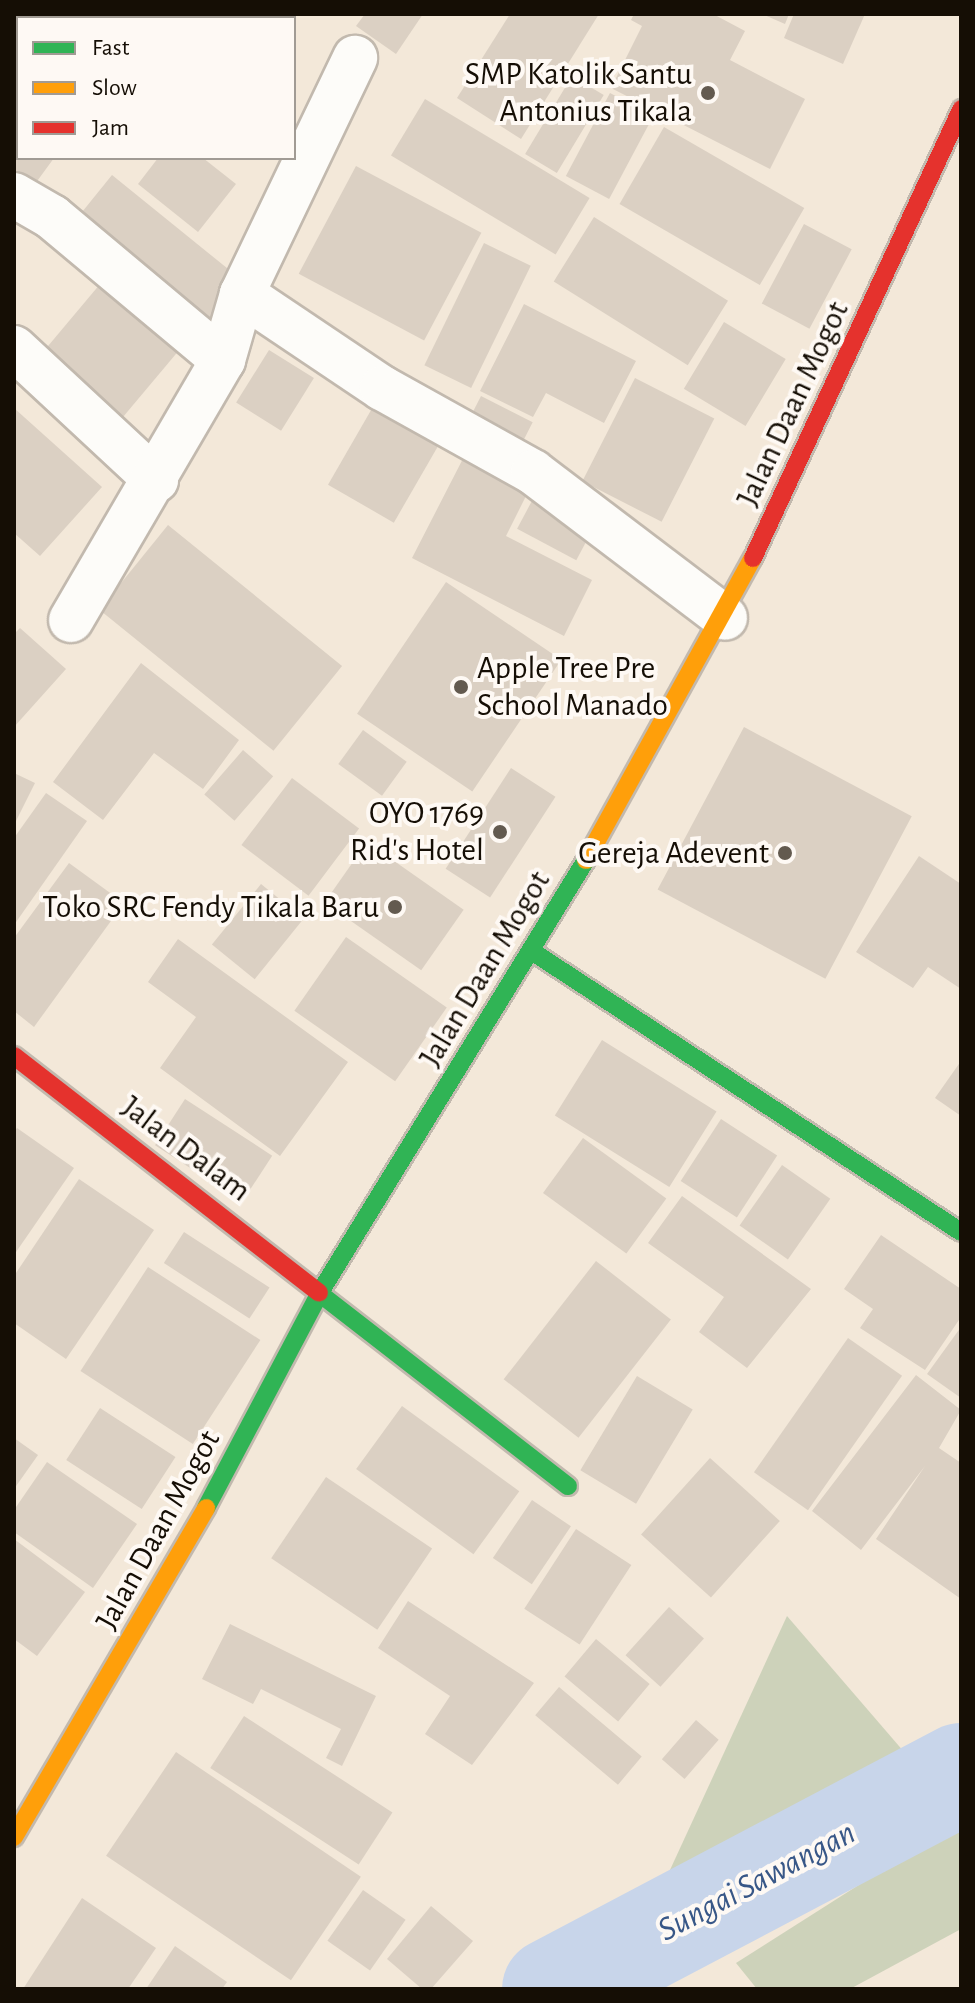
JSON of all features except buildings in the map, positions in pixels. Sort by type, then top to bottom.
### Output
[{"type":"main road","name":"Jalan Daan Mogot","points":[[14,1837],[202,1516],[322,1289],[533,952],[725,618],[961,109]]},
{"type":"main road","points":[[533,952],[961,1232]]},
{"type":"main road","name":"Jalan Dalam","points":[[14,1056],[322,1289],[568,1486]]},
{"type":"street","points":[[71,620],[156,480],[223,360],[242,294],[355,58]]},
{"type":"street","points":[[14,195],[52,217],[223,360]]},
{"type":"street","points":[[242,294],[382,388],[533,472],[725,618]]},
{"type":"street","points":[[14,348],[156,480]]},
{"type":"green space","points":[[787,1616],[911,1760],[658,1896]]},
{"type":"green space","points":[[961,1820],[961,1929],[850,1989],[757,1989],[736,1963]]},
{"type":"waterway","name":"Sungai Sawangan","points":[[553,1989],[961,1774]]},
{"type":"traffic: fast","points":[[206,1508],[322,1289],[586,860]]},
{"type":"traffic: fast","points":[[533,952],[961,1232]]},
{"type":"traffic: fast","points":[[319,1293],[568,1486]]},
{"type":"traffic: slow","points":[[586,860],[753,558]]},
{"type":"traffic: slow","points":[[14,1837],[206,1508]]},
{"type":"traffic: jam","points":[[753,558],[961,109]]},
{"type":"traffic: jam","points":[[14,1056],[319,1293]]},
{"type":"place","name":"SMP Katolik Santu Antonius Tikala","points":[[708,93]]},
{"type":"place","name":"Apple Tree Pre School Manado","points":[[461,687]]},
{"type":"place","name":"OYO 1769 Rid's Hotel","points":[[500,832]]},
{"type":"place","name":"Gereja Adevent","points":[[785,853]]},
{"type":"place","name":"Toko SRC Fendy Tikala Baru","points":[[395,907]]}]
